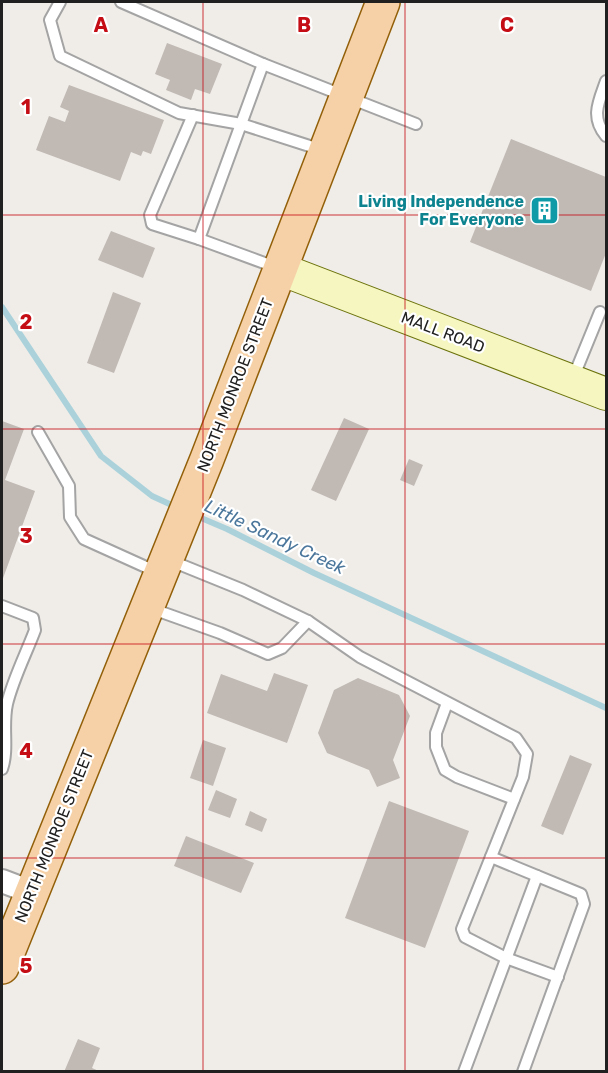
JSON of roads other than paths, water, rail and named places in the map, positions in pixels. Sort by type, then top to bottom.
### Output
[{"type":"main road","name":"NORTH MONROE STREET","points":[[2,967],[16,886],[147,607],[207,459],[383,2]]},
{"type":"street","name":"MALL ROAD","points":[[280,269],[606,394]]},
{"type":"lane","points":[[60,2],[50,20],[60,56],[180,113],[241,124],[325,152]]},
{"type":"lane","points":[[121,2],[263,64],[416,124]]},
{"type":"lane","points":[[199,239],[263,64]]},
{"type":"lane","points":[[606,81],[596,115],[606,136]]},
{"type":"lane","points":[[193,115],[150,215],[152,224],[280,269]]},
{"type":"lane","points":[[572,381],[600,312]]},
{"type":"lane","points":[[38,432],[69,486],[70,518],[84,539],[243,590],[309,621],[360,657],[516,738],[527,754],[523,777],[462,929],[465,937],[506,958],[558,977]]},
{"type":"lane","points":[[2,606],[33,618],[35,630],[7,704],[2,769]]},
{"type":"lane","points":[[147,607],[220,633],[268,654],[282,648],[309,621]]},
{"type":"lane","points":[[447,703],[436,733],[436,747],[445,770],[456,777],[514,800]]},
{"type":"lane","points":[[491,857],[580,894],[584,904],[523,1071]]},
{"type":"lane","points":[[464,1071],[537,876]]},
{"type":"waterway","name":"Little Sandy Creek","points":[[2,307],[101,456],[152,496],[176,507]]},
{"type":"waterway","name":"Little Sandy Creek","points":[[194,515],[606,708]]},
{"type":"place","name":"Living Independence For Everyone","points":[[545,210]]}]
